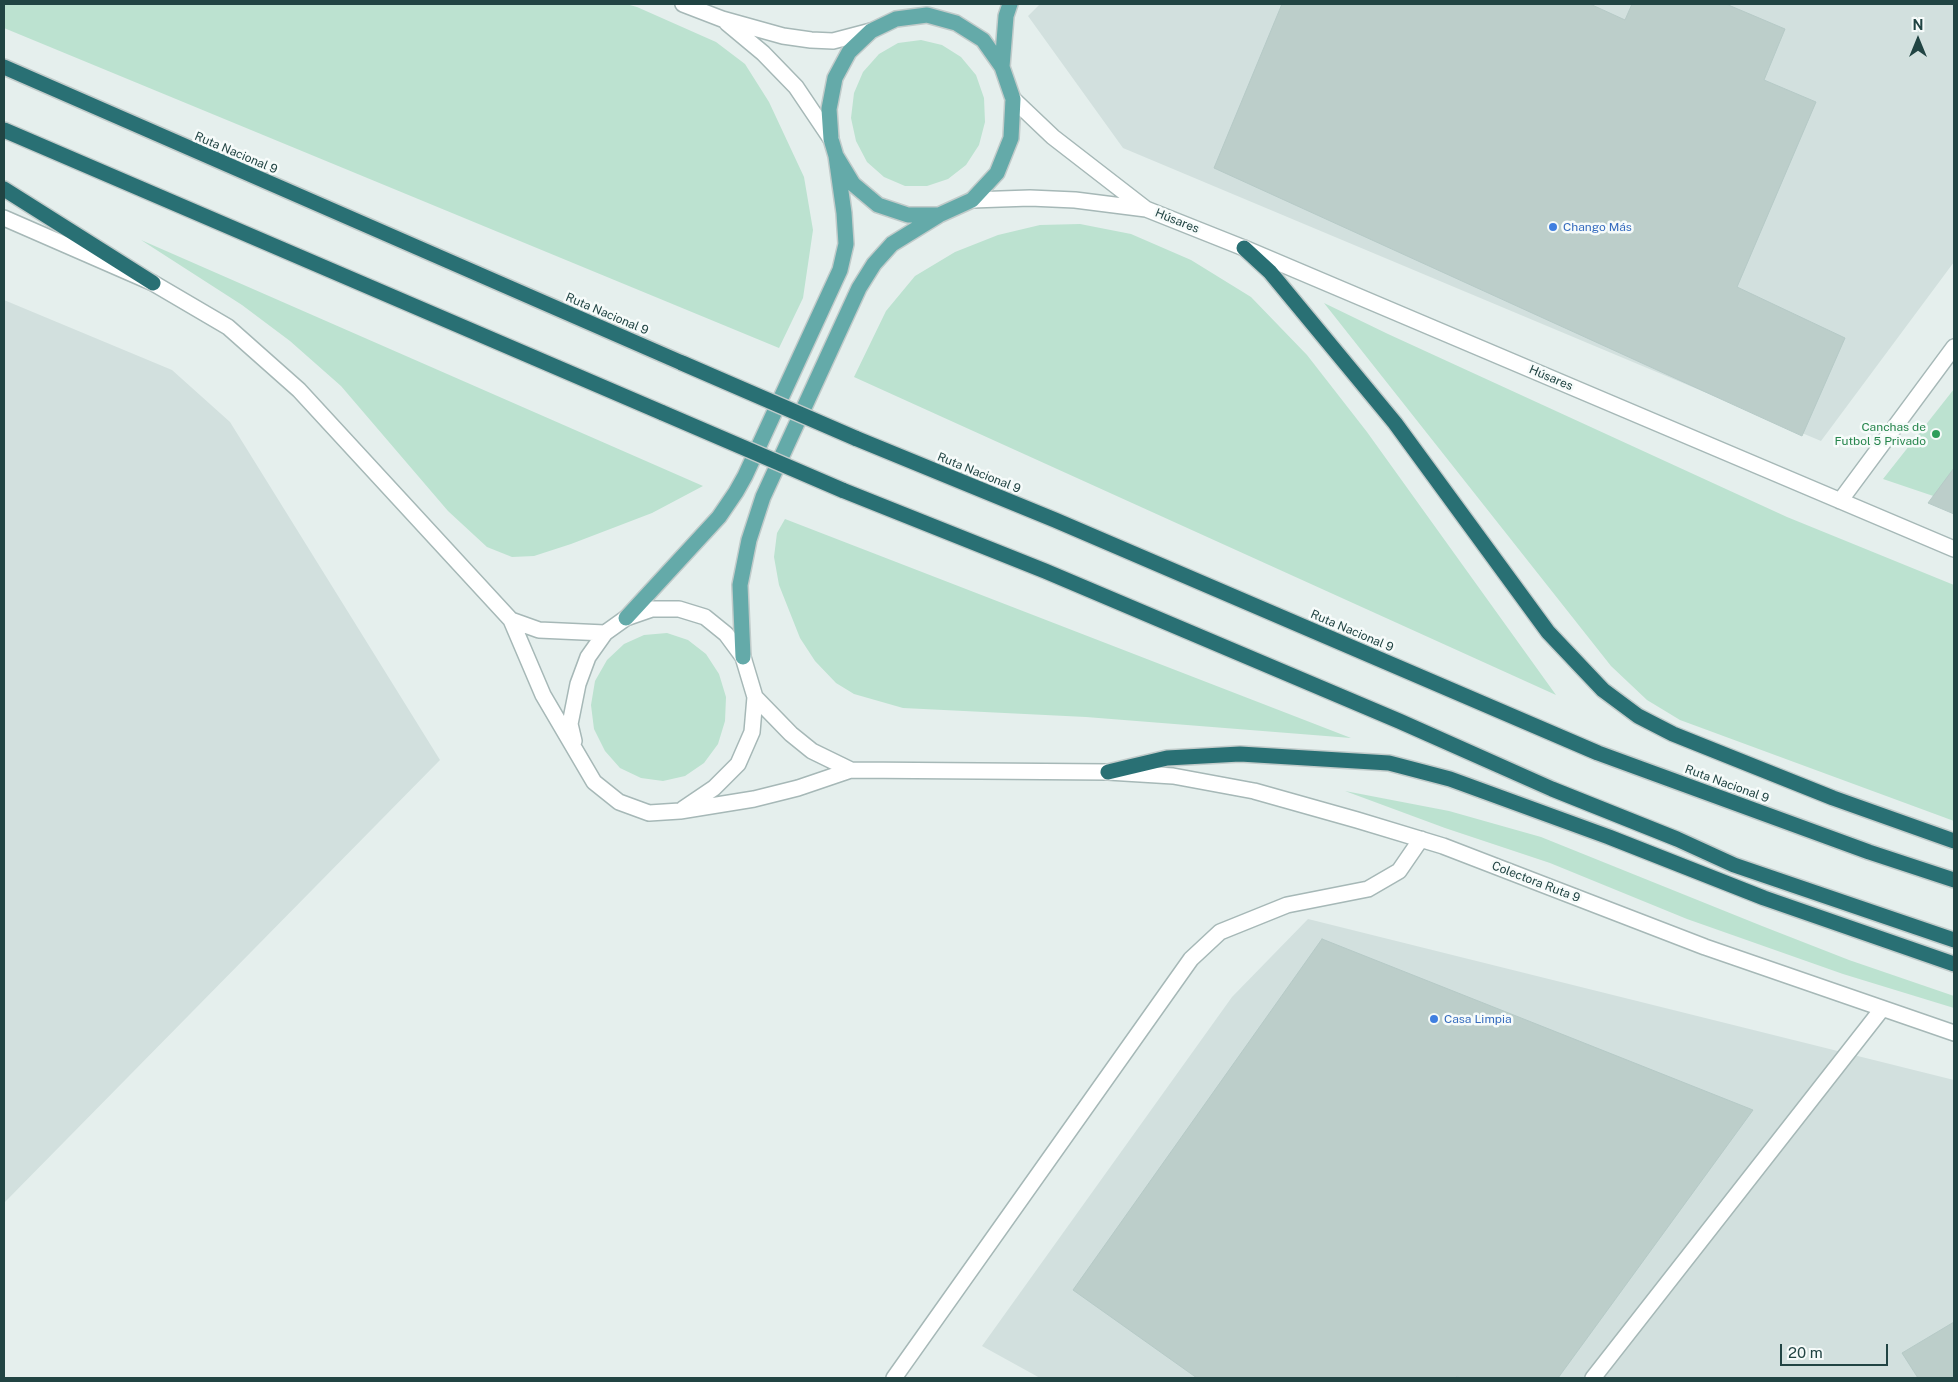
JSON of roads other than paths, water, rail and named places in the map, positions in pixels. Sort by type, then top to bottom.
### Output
[{"type":"highway","name":"Ruta Nacional 9","points":[[4,67],[855,438],[1055,520],[1598,753],[1868,852],[1954,880]]},
{"type":"highway","points":[[4,130],[842,490],[1045,571],[1399,721],[1552,789],[1676,839],[1734,865],[1954,940]]},
{"type":"highway","points":[[4,189],[153,283]]},
{"type":"highway","points":[[1244,248],[1270,272],[1395,423],[1548,632],[1603,690],[1638,716],[1673,734],[1833,798],[1954,841]]},
{"type":"highway","points":[[1108,772],[1167,758],[1240,754],[1389,763],[1450,779],[1609,837],[1764,898],[1954,964]]},
{"type":"main road","points":[[626,618],[719,517],[746,476],[840,270],[846,244],[844,213],[836,156],[831,140],[829,109],[835,78],[849,52],[871,31],[927,4]]},
{"type":"main road","points":[[1002,67],[1006,16],[1010,4]]},
{"type":"main road","points":[[743,657],[740,585],[749,540],[763,497],[859,288],[874,264],[892,244],[938,215],[972,200],[997,173],[1011,138],[1012,99],[1002,67],[983,40],[956,23],[927,15],[896,18]]},
{"type":"main road","points":[[836,156],[853,184],[878,205],[908,215],[938,215]]},
{"type":"street","points":[[683,4],[722,19],[783,36],[833,41],[871,31]]},
{"type":"street","points":[[722,19],[763,53],[796,87],[831,140]]},
{"type":"street","points":[[1012,99],[1053,136],[1146,209]]},
{"type":"street","points":[[972,200],[1030,198],[1074,200],[1146,209]]},
{"type":"street","name":"Húsares","points":[[1146,209],[1244,248],[1954,549]]},
{"type":"street","points":[[4,218],[153,283],[228,327],[299,390],[510,620],[543,695],[594,782],[619,802],[649,812],[680,811],[754,800],[798,788],[851,770]]},
{"type":"street","points":[[1840,501],[1954,347]]},
{"type":"street","points":[[578,753],[570,724],[578,684],[588,656],[605,633],[626,618],[652,609],[679,609],[705,617],[726,634],[743,657],[755,698],[752,732],[738,764],[714,788],[680,811]]},
{"type":"street","points":[[510,620],[539,630],[605,633]]},
{"type":"street","points":[[755,698],[791,734],[812,751],[851,770]]},
{"type":"street","name":"Colectora Ruta 9","points":[[851,770],[1108,772],[1174,776],[1254,791],[1421,839],[1705,946],[1954,1033]]},
{"type":"street","points":[[894,1378],[1191,959],[1220,932],[1287,905],[1368,889],[1399,871],[1421,839]]},
{"type":"street","points":[[1592,1378],[1882,1009]]},
{"type":"place","name":"Chango Más","points":[[1553,227]]},
{"type":"place","name":"Canchas de Futbol 5 Privado","points":[[1936,434]]},
{"type":"place","name":"Casa Limpia","points":[[1434,1019]]}]
